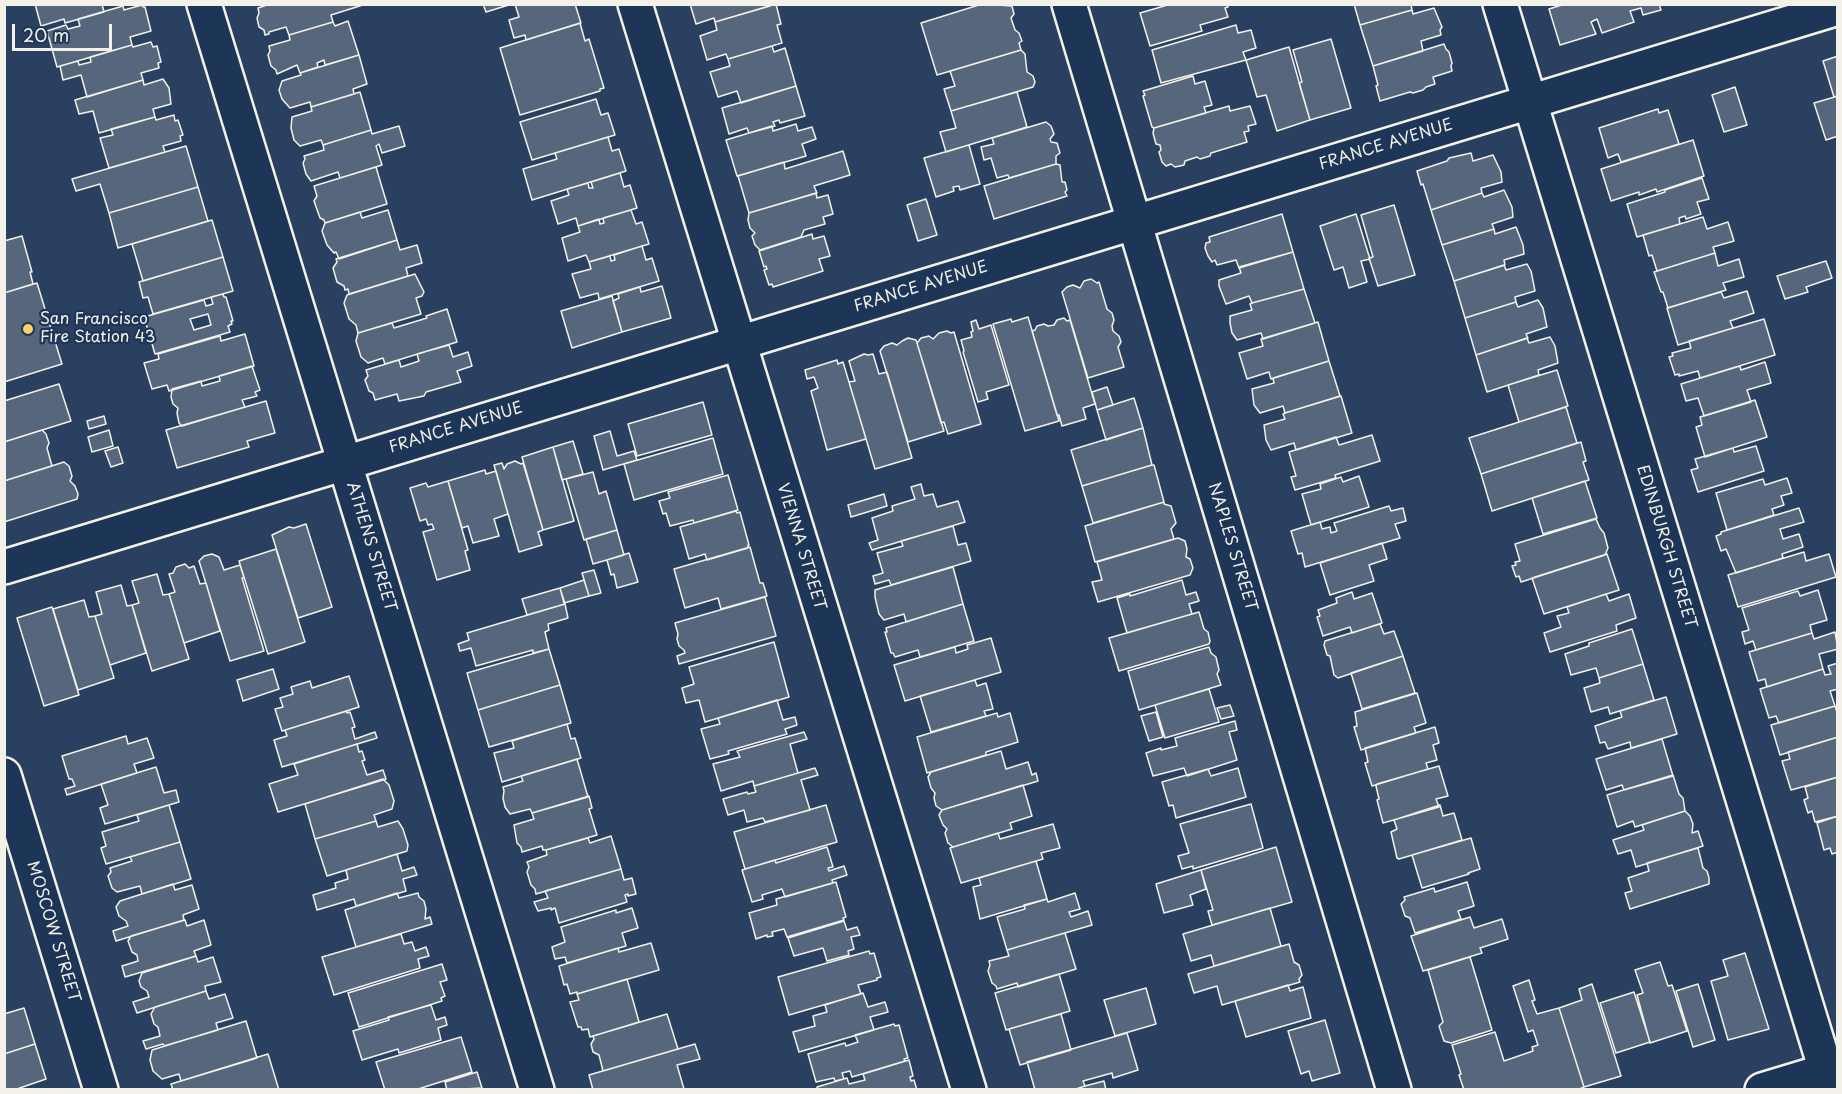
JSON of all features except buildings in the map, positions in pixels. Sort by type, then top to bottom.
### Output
[{"type":"street","name":"ATHENS STREET","points":[[204,4],[537,1089]]},
{"type":"street","name":"VIENNA STREET","points":[[635,4],[969,1089]]},
{"type":"street","name":"NAPLES STREET","points":[[1069,4],[1394,1089]]},
{"type":"street","name":"EDINBURGH STREET","points":[[1500,4],[1832,1075]]},
{"type":"street","name":"FRANCE AVENUE","points":[[4,567],[1838,8]]},
{"type":"street","name":"MOSCOW STREET","points":[[4,775],[101,1089]]},
{"type":"street","points":[[1762,1089],[1832,1075]]},
{"type":"place","name":"San Francisco Fire Station 43","points":[[28,329]]}]
